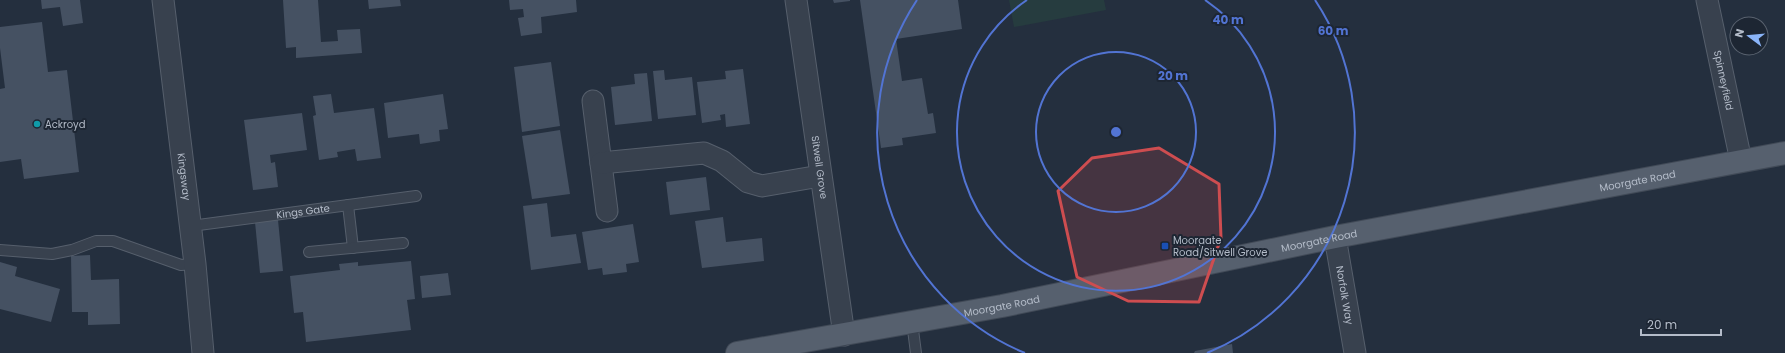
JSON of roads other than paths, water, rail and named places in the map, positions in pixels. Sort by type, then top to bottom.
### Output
[{"type":"main road","name":"Moorgate Road","points":[[737,353],[1002,306],[1335,237],[1785,153]]},
{"type":"street","name":"Kingsway","points":[[163,0],[191,226],[203,353]]},
{"type":"street","name":"Sitwell Grove","points":[[796,0],[820,176],[844,335]]},
{"type":"street","name":"Spinneyfield","points":[[1707,0],[1741,161]]},
{"type":"street","points":[[593,101],[607,211]]},
{"type":"street","points":[[601,163],[704,153],[722,161],[748,182],[762,186],[820,176]]},
{"type":"street","name":"Norfolk Way","points":[[1335,237],[1355,353]]},
{"type":"lane","name":"Kings Gate","points":[[191,226],[416,196]]},
{"type":"lane","points":[[348,205],[353,248]]},
{"type":"lane","points":[[0,250],[52,254],[72,250],[96,241],[113,241],[181,266],[195,264]]},
{"type":"lane","points":[[309,252],[403,243]]},
{"type":"lane","points":[[912,322],[916,353]]},
{"type":"place","name":"Ackroyd","points":[[37,124]]},
{"type":"place","name":"Moorgate Road/Sitwell Grove","points":[[1165,246]]}]
